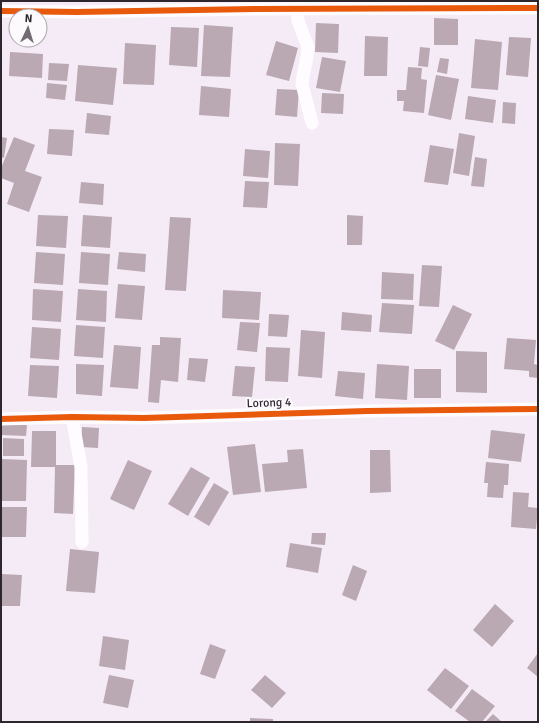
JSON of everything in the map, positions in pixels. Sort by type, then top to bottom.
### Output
[{"type":"street","points":[[1,12],[538,8]]},
{"type":"street","points":[[297,9],[298,21],[308,46],[302,84],[312,123]]},
{"type":"street","name":"Lorong 4","points":[[1,419],[72,417],[144,418],[375,411],[538,409]]},
{"type":"street","points":[[72,417],[81,459],[82,542]]},
{"type":"building","points":[[434,18],[458,19],[458,45],[434,45]]},
{"type":"building","points":[[316,23],[339,24],[338,53],[315,52]]},
{"type":"building","points":[[204,25],[233,27],[230,77],[201,76]]},
{"type":"building","points":[[171,27],[199,28],[197,67],[169,65]]},
{"type":"building","points":[[365,36],[388,37],[387,76],[364,76]]},
{"type":"building","points":[[509,37],[531,38],[528,77],[506,75]]},
{"type":"building","points":[[475,39],[502,42],[498,90],[471,88]]},
{"type":"building","points":[[276,41],[298,48],[289,81],[266,75]]},
{"type":"building","points":[[125,43],[156,45],[154,85],[123,84]]},
{"type":"building","points":[[420,47],[430,48],[428,67],[418,66]]},
{"type":"building","points":[[10,52],[43,54],[42,78],[9,76]]},
{"type":"building","points":[[322,57],[346,61],[340,92],[316,88]]},
{"type":"building","points":[[440,58],[449,59],[447,74],[437,72]]},
{"type":"building","points":[[49,63],[69,64],[67,81],[48,80]]},
{"type":"building","points":[[78,65],[117,68],[113,105],[75,101]]},
{"type":"building","points":[[408,67],[422,68],[421,79],[427,80],[424,113],[403,111],[404,101],[397,101],[397,90],[406,90]]},
{"type":"building","points":[[436,75],[459,79],[451,120],[428,115]]},
{"type":"building","points":[[47,83],[67,85],[65,100],[46,98]]},
{"type":"building","points":[[201,86],[231,89],[229,117],[199,115]]},
{"type":"building","points":[[277,89],[299,90],[297,117],[275,115]]},
{"type":"building","points":[[322,93],[344,94],[343,114],[321,113]]},
{"type":"building","points":[[468,96],[496,100],[493,123],[465,119]]},
{"type":"building","points":[[503,102],[516,103],[515,124],[502,123]]},
{"type":"building","points":[[87,113],[111,116],[109,135],[85,133]]},
{"type":"building","points":[[49,129],[74,130],[72,156],[47,154]]},
{"type":"building","points":[[459,133],[475,136],[469,176],[453,173]]},
{"type":"building","points":[[1,137],[7,138],[4,158],[1,157]]},
{"type":"building","points":[[14,137],[35,145],[25,171],[42,177],[29,212],[7,204],[14,183],[1,178],[1,168]]},
{"type":"building","points":[[275,143],[300,144],[298,186],[274,185]]},
{"type":"building","points":[[430,145],[454,149],[448,185],[424,182]]},
{"type":"building","points":[[245,149],[270,151],[268,178],[243,176]]},
{"type":"building","points":[[475,157],[487,159],[484,187],[471,186]]},
{"type":"building","points":[[245,181],[269,182],[267,208],[243,207]]},
{"type":"building","points":[[81,182],[104,184],[103,205],[79,203]]},
{"type":"building","points":[[38,215],[68,216],[66,248],[36,246]]},
{"type":"building","points":[[83,215],[112,217],[110,248],[81,246]]},
{"type":"building","points":[[347,215],[363,216],[362,245],[347,245]]},
{"type":"building","points":[[170,217],[191,218],[186,291],[165,290]]},
{"type":"building","points":[[36,252],[65,254],[63,285],[34,283]]},
{"type":"building","points":[[81,252],[110,254],[108,285],[79,283]]},
{"type":"building","points":[[119,252],[146,254],[145,272],[117,269]]},
{"type":"building","points":[[422,265],[442,266],[439,307],[419,306]]},
{"type":"building","points":[[382,272],[414,274],[413,300],[381,299]]},
{"type":"building","points":[[118,284],[145,286],[142,320],[115,318]]},
{"type":"building","points":[[33,289],[63,291],[61,322],[32,320]]},
{"type":"building","points":[[78,289],[107,291],[106,322],[76,320]]},
{"type":"building","points":[[223,290],[261,292],[259,320],[222,318]]},
{"type":"building","points":[[382,303],[414,305],[412,334],[379,332]]},
{"type":"building","points":[[453,305],[472,314],[454,350],[435,341]]},
{"type":"building","points":[[342,312],[372,315],[371,332],[341,330]]},
{"type":"building","points":[[269,314],[289,315],[287,337],[268,336]]},
{"type":"building","points":[[240,322],[260,323],[257,352],[237,350]]},
{"type":"building","points":[[76,325],[105,327],[103,358],[74,356]]},
{"type":"building","points":[[32,327],[61,329],[59,360],[30,358]]},
{"type":"building","points":[[301,330],[325,332],[322,378],[298,376]]},
{"type":"building","points":[[160,337],[181,338],[178,382],[161,380],[159,403],[148,402],[152,345],[160,345]]},
{"type":"building","points":[[507,338],[536,340],[534,364],[538,365],[538,378],[529,377],[529,371],[504,369]]},
{"type":"building","points":[[114,345],[141,347],[138,389],[110,387]]},
{"type":"building","points":[[266,347],[290,348],[288,382],[265,381]]},
{"type":"building","points":[[456,351],[487,352],[487,393],[456,392]]},
{"type":"building","points":[[189,358],[208,359],[205,382],[187,380]]},
{"type":"building","points":[[76,364],[104,365],[102,396],[76,394]]},
{"type":"building","points":[[377,364],[409,366],[407,400],[375,398]]},
{"type":"building","points":[[30,365],[59,366],[57,398],[28,396]]},
{"type":"building","points":[[235,366],[255,367],[252,397],[232,396]]},
{"type":"building","points":[[414,369],[441,369],[441,398],[414,398]]},
{"type":"building","points":[[338,371],[365,373],[363,399],[335,396]]},
{"type":"building","points":[[1,424],[27,425],[26,436],[1,435]]},
{"type":"building","points":[[82,427],[99,428],[98,448],[81,447]]},
{"type":"building","points":[[491,430],[525,434],[521,462],[488,458]]},
{"type":"building","points":[[32,431],[56,431],[56,465],[75,465],[73,514],[54,513],[55,467],[31,467]]},
{"type":"building","points":[[3,438],[24,439],[24,456],[3,456]]},
{"type":"building","points":[[255,444],[261,492],[233,495],[227,447]]},
{"type":"building","points":[[303,449],[307,488],[265,492],[262,464],[288,462],[287,450]]},
{"type":"building","points":[[370,450],[390,450],[391,492],[370,493]]},
{"type":"building","points":[[2,459],[27,460],[26,501],[1,501]]},
{"type":"building","points":[[128,460],[152,471],[134,510],[110,499]]},
{"type":"building","points":[[486,462],[509,464],[508,485],[504,485],[503,498],[487,497],[488,483],[484,483]]},
{"type":"building","points":[[191,467],[210,478],[188,516],[168,504]]},
{"type":"building","points":[[214,483],[229,492],[209,526],[194,517]]},
{"type":"building","points":[[513,492],[529,493],[528,507],[538,508],[536,529],[511,527]]},
{"type":"building","points":[[1,507],[27,507],[26,537],[1,537]]},
{"type":"building","points":[[312,533],[326,533],[325,545],[311,544]]},
{"type":"building","points":[[290,543],[322,548],[318,573],[286,567]]},
{"type":"building","points":[[70,549],[99,552],[95,593],[66,591]]},
{"type":"building","points":[[353,565],[367,571],[356,601],[342,595]]},
{"type":"building","points":[[1,574],[22,575],[20,606],[1,606]]},
{"type":"building","points":[[495,604],[514,621],[492,647],[473,630]]},
{"type":"building","points":[[103,636],[129,640],[125,670],[99,666]]},
{"type":"building","points":[[210,644],[226,650],[215,679],[200,674]]},
{"type":"building","points":[[538,653],[538,677],[527,668]]},
{"type":"building","points":[[445,668],[469,686],[451,709],[427,690]]},
{"type":"building","points":[[109,675],[134,680],[128,708],[103,703]]},
{"type":"building","points":[[265,675],[286,693],[272,708],[251,690]]},
{"type":"building","points":[[472,689],[495,706],[482,722],[470,722],[455,711]]},
{"type":"building","points":[[493,714],[502,722],[485,722]]},
{"type":"building","points":[[250,718],[273,719],[273,722],[250,722]]},
{"type":"cycle path","points":[[1,11],[77,12],[254,9],[538,8]]},
{"type":"cycle path","points":[[1,419],[72,417],[144,418],[367,411],[538,409]]}]
